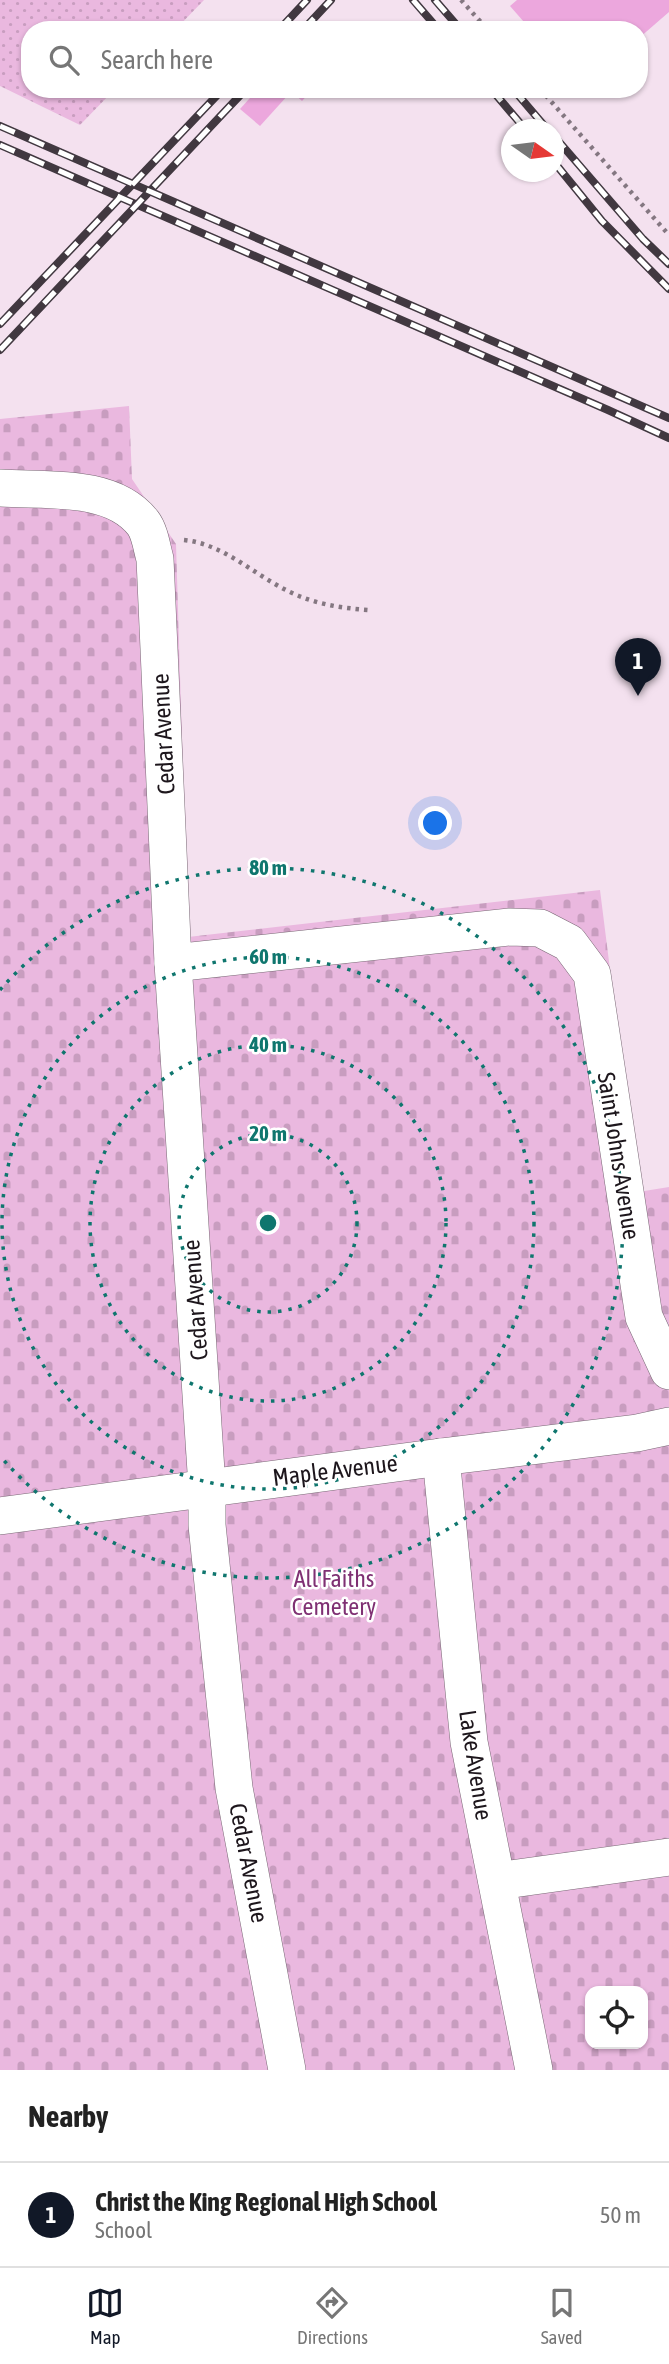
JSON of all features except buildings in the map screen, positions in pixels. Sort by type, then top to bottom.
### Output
[{"type":"lane","name":"Cedar Avenue","points":[[0,488],[98,494],[124,505],[145,525],[155,559],[173,963],[207,1487],[206,1525],[234,1787],[287,2070]]},
{"type":"lane","name":"Saint Johns Avenue","points":[[173,963],[510,927],[540,928],[569,943],[592,974],[644,1317],[669,1371]]},
{"type":"lane","name":"Maple Avenue","points":[[0,1516],[637,1433],[669,1426]]},
{"type":"lane","name":"Lake Avenue","points":[[441,1457],[469,1742],[534,2070]]},
{"type":"lane","points":[[497,1881],[669,1857]]},
{"type":"path","points":[[461,0],[480,21]]},
{"type":"path","points":[[548,98],[669,235]]},
{"type":"path","points":[[155,559],[181,539],[202,542],[290,592],[331,607],[368,610]]},
{"type":"green space","points":[[0,0],[204,0],[184,21],[21,21],[21,96],[0,86]]},
{"type":"green space","points":[[25,98],[106,98],[80,125]]},
{"type":"green space","name":"All Faiths Cemetery","points":[[129,406],[132,479],[176,544],[188,937],[600,890],[638,1192],[669,1187],[669,2070],[0,2070],[0,419]]},
{"type":"railway","points":[[287,21],[307,0]]},
{"type":"railway","points":[[311,21],[331,0]]},
{"type":"railway","points":[[413,0],[431,21]]},
{"type":"railway","points":[[435,0],[453,21]]},
{"type":"railway","points":[[0,324],[214,98]]},
{"type":"railway","points":[[0,350],[238,98]]},
{"type":"railway","points":[[499,98],[517,119]]},
{"type":"railway","points":[[521,98],[539,119]]},
{"type":"railway","points":[[0,126],[669,418]]},
{"type":"railway","points":[[0,145],[669,438]]},
{"type":"railway","points":[[564,148],[643,239],[669,264]]},
{"type":"railway","points":[[564,174],[602,221],[669,289]]},
{"type":"place","name":"Christ the King Regional High School","points":[[638,696]]}]
